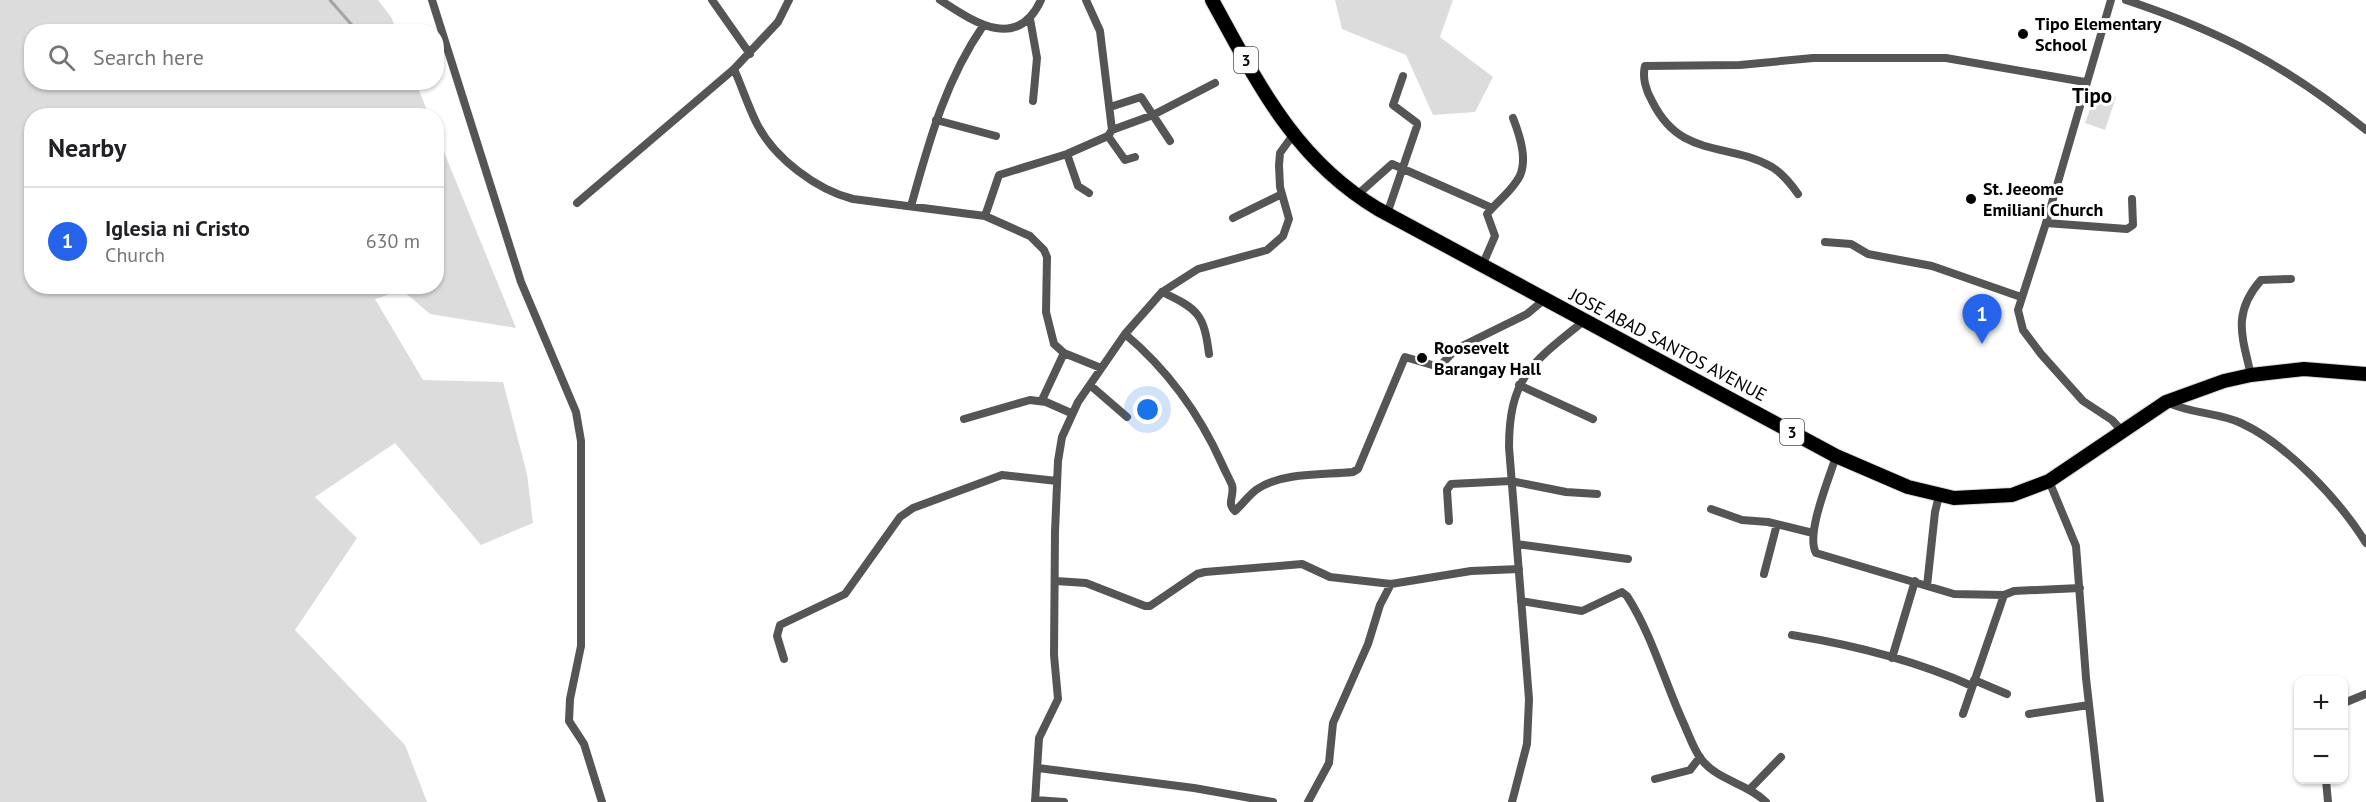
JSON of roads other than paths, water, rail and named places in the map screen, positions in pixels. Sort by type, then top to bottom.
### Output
[{"type":"highway","name":"JOSE ABAD SANTOS AVENUE","points":[[1215,1],[1293,135],[1321,168],[1356,196],[1836,456],[1908,488],[1954,498],[1992,498],[2020,493],[2049,481],[2166,402],[2224,381],[2251,375],[2304,369],[2366,374]]},
{"type":"street","points":[[432,0],[440,24]]},
{"type":"street","points":[[712,0],[750,54]]},
{"type":"street","points":[[577,203],[750,54],[778,22],[789,0]]},
{"type":"street","points":[[940,0],[983,26],[993,29],[1006,28],[1030,19],[1041,0]]},
{"type":"street","points":[[1086,0],[1100,31],[1110,107],[1110,133],[1125,160],[1135,157]]},
{"type":"street","points":[[2111,0],[2085,82],[2046,223],[2018,310],[2020,323],[2030,341],[2074,392],[2112,420],[2122,431]]},
{"type":"street","points":[[2126,0],[2187,21],[2247,48],[2304,84],[2366,130]]},
{"type":"street","points":[[1030,19],[1037,58],[1033,101]]},
{"type":"street","points":[[911,206],[936,120],[958,64],[983,26]]},
{"type":"street","points":[[444,38],[521,282],[576,412],[581,441],[581,646],[570,699],[569,721],[584,744],[602,802]]},
{"type":"street","points":[[1798,194],[1773,168],[1711,149],[1675,132],[1650,99],[1645,84],[1645,66],[1761,64],[1813,58],[1946,58],[2085,82]]},
{"type":"street","points":[[734,69],[758,126],[791,165],[814,183],[837,195],[853,199],[985,216],[1030,236],[1044,250],[1048,263],[1047,325],[1054,344],[1064,353],[1101,368]]},
{"type":"street","points":[[1387,214],[1417,123],[1393,105],[1403,76]]},
{"type":"street","points":[[985,216],[999,175],[1067,154],[1153,115],[1215,83]]},
{"type":"street","points":[[1110,107],[1141,97],[1170,141]]},
{"type":"street","points":[[1482,266],[1495,241],[1486,217],[1516,183],[1522,170],[1522,150],[1513,118]]},
{"type":"street","points":[[936,120],[996,136]]},
{"type":"street","points":[[1064,802],[1035,801],[1041,730],[1058,699],[1054,655],[1057,481],[1062,437],[1071,413],[1101,368],[1125,334],[1162,292],[1198,269],[1267,250],[1282,236],[1289,219],[1279,177],[1280,153],[1293,135]]},
{"type":"street","points":[[1067,154],[1078,186],[1089,193]]},
{"type":"street","points":[[1356,196],[1392,164],[1492,208]]},
{"type":"street","points":[[1233,218],[1282,194]]},
{"type":"street","points":[[2046,223],[2127,229],[2133,225],[2132,199]]},
{"type":"street","points":[[1825,242],[1851,244],[1868,254],[1932,266],[2021,297]]},
{"type":"street","points":[[2251,375],[2240,326],[2244,307],[2261,280],[2291,279]]},
{"type":"street","points":[[1162,292],[1189,306],[1201,318],[1209,354]]},
{"type":"street","points":[[1125,334],[1162,367],[1187,402],[1214,448],[1232,485],[1230,502],[1235,512],[1259,488],[1268,484],[1280,480],[1353,472],[1358,469],[1406,357],[1439,368],[1456,349],[1527,314],[1545,299]]},
{"type":"street","points":[[1512,802],[1527,744],[1529,722],[1511,481],[1509,418],[1519,385],[1536,363],[1584,321]]},
{"type":"street","points":[[1042,400],[1064,353]]},
{"type":"street","points":[[1090,384],[1127,417]]},
{"type":"street","points":[[1519,385],[1593,419]]},
{"type":"street","points":[[964,419],[1030,400],[1042,400],[1071,413]]},
{"type":"street","points":[[2166,402],[2186,411],[2241,423],[2263,436],[2313,477],[2349,516],[2366,542]]},
{"type":"street","points":[[1836,456],[1813,532],[1816,553],[1954,594],[2004,595],[2014,591],[2080,588]]},
{"type":"street","points":[[784,659],[777,636],[780,625],[845,594],[905,512],[991,477],[1013,475],[1057,481]]},
{"type":"street","points":[[1449,521],[1447,490],[1450,484],[1511,481],[1566,492],[1597,494]]},
{"type":"street","points":[[2049,481],[2076,546],[2089,705],[2100,802]]},
{"type":"street","points":[[1927,586],[1939,495]]},
{"type":"street","points":[[1711,509],[1742,520],[1777,524],[1813,532]]},
{"type":"street","points":[[1764,574],[1777,524]]},
{"type":"street","points":[[1517,544],[1628,559]]},
{"type":"street","points":[[1056,581],[1086,583],[1145,606],[1205,572],[1302,564],[1330,577],[1391,584],[1471,571],[1519,569]]},
{"type":"street","points":[[1892,658],[1915,581]]},
{"type":"street","points":[[1308,802],[1329,763],[1333,723],[1368,644],[1380,605],[1391,584]]},
{"type":"street","points":[[1521,601],[1582,611],[1616,593],[1622,592],[1627,596],[1651,640],[1673,702],[1700,758],[1720,776],[1749,790],[1766,802]]},
{"type":"street","points":[[1963,714],[2004,595]]},
{"type":"street","points":[[1792,635],[1842,643],[2007,694]]},
{"type":"street","points":[[2348,701],[2366,694]]},
{"type":"street","points":[[2030,714],[2089,705]]},
{"type":"street","points":[[1749,790],[1781,757]]},
{"type":"street","points":[[1655,779],[1690,770],[1700,758]]},
{"type":"street","points":[[1038,768],[1194,788],[1273,802]]},
{"type":"street","points":[[2326,784],[2328,802]]},
{"type":"waterway","points":[[330,0],[351,24]]},
{"type":"place","name":"Tipo Elementary School","points":[[2023,34]]},
{"type":"place","name":"St. Jeeome Emiliani Church","points":[[1971,199]]},
{"type":"place","name":"Iglesia ni Cristo","points":[[1982,344]]},
{"type":"place","name":"Roosevelt Barangay Hall","points":[[1422,358]]},
{"type":"district","name":"Tipo","points":[[2092,96]]}]
